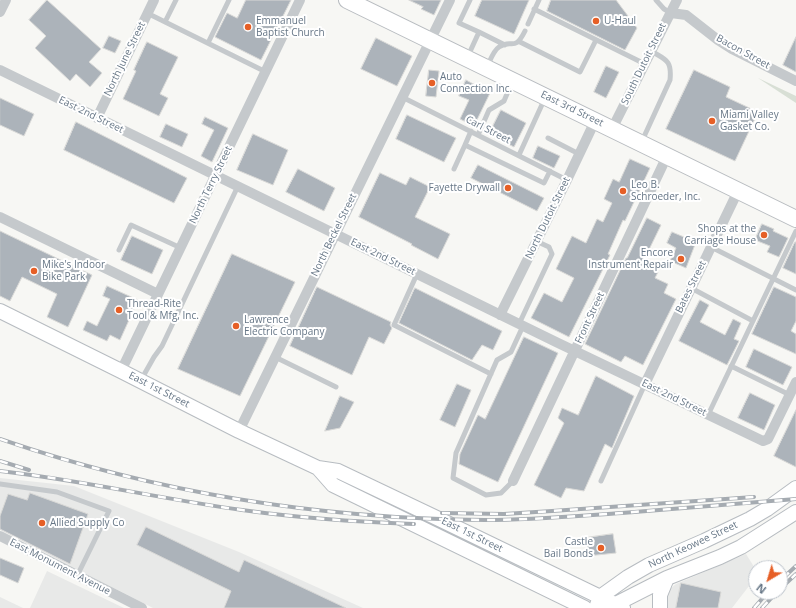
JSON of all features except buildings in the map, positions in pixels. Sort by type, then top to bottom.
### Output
[{"type":"main road","name":"East 3rd Street","points":[[347,0],[796,219]]},
{"type":"main road","name":"East 1st Street","points":[[0,312],[239,431],[318,468],[338,472],[609,605]]},
{"type":"main road","name":"East 1st Street","points":[[318,468],[332,485],[585,608]]},
{"type":"main road","name":"North Keowee Street","points":[[609,605],[628,577],[649,565],[750,519],[767,509],[796,488]]},
{"type":"main road","name":"North Keowee Street","points":[[609,605],[667,578],[741,547],[796,512]]},
{"type":"main road","points":[[660,608],[660,596],[667,578]]},
{"type":"main road","points":[[544,588],[556,600],[561,608]]},
{"type":"street","points":[[0,12],[6,0]]},
{"type":"street","name":"North June Street","points":[[97,118],[154,0]]},
{"type":"street","name":"North Terry Street","points":[[121,371],[300,0]]},
{"type":"street","name":"North Beckel Street","points":[[239,431],[450,0]]},
{"type":"street","name":"South Dutoit Street","points":[[612,129],[677,0]]},
{"type":"street","name":"Bacon Street","points":[[671,13],[686,15],[732,49],[796,81]]},
{"type":"street","name":"East 2nd Street","points":[[0,70],[521,325],[763,441],[768,439],[790,395]]},
{"type":"street","name":"North Dutoit Street","points":[[500,314],[595,121]]},
{"type":"street","name":"Front Street","points":[[513,481],[667,156]]},
{"type":"street","name":"Bates Street","points":[[645,384],[738,191]]},
{"type":"street","points":[[0,217],[158,294]]},
{"type":"street","points":[[790,395],[796,382]]},
{"type":"street","name":"East Monument Avenue","points":[[0,536],[142,608]]},
{"type":"lane","points":[[165,22],[176,0]]},
{"type":"lane","points":[[208,44],[229,0]]},
{"type":"lane","points":[[470,0],[459,23],[505,45]]},
{"type":"lane","points":[[528,24],[539,0]]},
{"type":"lane","points":[[656,0],[664,9],[671,13]]},
{"type":"lane","points":[[534,9],[644,64]]},
{"type":"lane","points":[[147,13],[266,72]]},
{"type":"lane","points":[[486,68],[499,47],[520,42],[525,31]]},
{"type":"lane","points":[[467,58],[479,32]]},
{"type":"lane","points":[[520,42],[580,72],[596,40]]},
{"type":"lane","points":[[641,143],[670,80],[671,74],[671,69],[668,62],[651,51]]},
{"type":"lane","points":[[478,135],[489,110],[504,101],[513,81]]},
{"type":"lane","name":"Carl Street","points":[[402,96],[567,180]]},
{"type":"lane","points":[[519,155],[545,97]]},
{"type":"lane","points":[[454,169],[471,131]]},
{"type":"lane","points":[[548,138],[579,154]]},
{"type":"lane","points":[[465,145],[544,183],[550,171]]},
{"type":"lane","points":[[141,381],[154,357],[162,346],[238,186]]},
{"type":"lane","points":[[119,250],[131,225],[181,248]]},
{"type":"lane","points":[[708,415],[796,232]]},
{"type":"lane","points":[[513,481],[501,493],[486,495],[453,478],[456,453],[497,360],[511,352],[552,254],[549,247],[536,241]]},
{"type":"lane","points":[[711,247],[796,290]]},
{"type":"lane","points":[[417,274],[394,325],[491,374]]},
{"type":"lane","points":[[691,288],[753,321]]},
{"type":"lane","points":[[275,358],[336,387]]},
{"type":"lane","points":[[732,366],[790,395]]},
{"type":"lane","points":[[601,481],[645,384]]},
{"type":"lane","points":[[0,484],[57,492],[109,511],[77,576]]},
{"type":"shaded area","points":[[758,78],[796,96],[796,103]]},
{"type":"shaded area","points":[[0,478],[74,486],[239,552],[363,608],[153,608],[0,530]]},
{"type":"shaded area","points":[[746,554],[750,560],[748,560],[748,587],[732,608],[664,608],[664,599],[670,589],[676,584]]},
{"type":"shaded area","points":[[47,571],[124,608],[30,608]]},
{"type":"shaded area","points":[[0,597],[23,608],[0,608]]},
{"type":"railway","points":[[0,439],[59,458],[179,488],[239,499],[361,515],[485,520],[554,518],[796,499]]},
{"type":"railway","points":[[0,461],[29,470]]},
{"type":"railway","points":[[0,471],[61,479],[212,506],[263,513],[328,519],[414,524]]},
{"type":"railway","points":[[442,513],[504,514],[754,497]]},
{"type":"railway","points":[[788,573],[796,566]]},
{"type":"railway","points":[[788,582],[796,574]]},
{"type":"railway","points":[[754,608],[761,600]]},
{"type":"railway","points":[[762,608],[770,600]]},
{"type":"place","name":"U-Haul","points":[[596,21]]},
{"type":"place","name":"Emmanuel Baptist Church","points":[[248,27]]},
{"type":"place","name":"Auto Connection Inc.","points":[[432,83]]},
{"type":"place","name":"Miami Valley Gasket Co.","points":[[712,121]]},
{"type":"place","name":"Fayette Drywall","points":[[508,188]]},
{"type":"place","name":"Leo B. Schroeder, Inc.","points":[[623,191]]},
{"type":"place","name":"Shops at the Carriage House","points":[[764,235]]},
{"type":"place","name":"Encore Instrument Repair","points":[[681,259]]},
{"type":"place","name":"Mike's Indoor Bike Park","points":[[34,271]]},
{"type":"place","name":"Thread-Rite Tool & Mfg, Inc.","points":[[119,310]]},
{"type":"place","name":"Lawrence Electric Company","points":[[236,326]]},
{"type":"place","name":"Allied Supply Co","points":[[42,523]]},
{"type":"place","name":"Castle Bail Bonds","points":[[601,548]]}]
